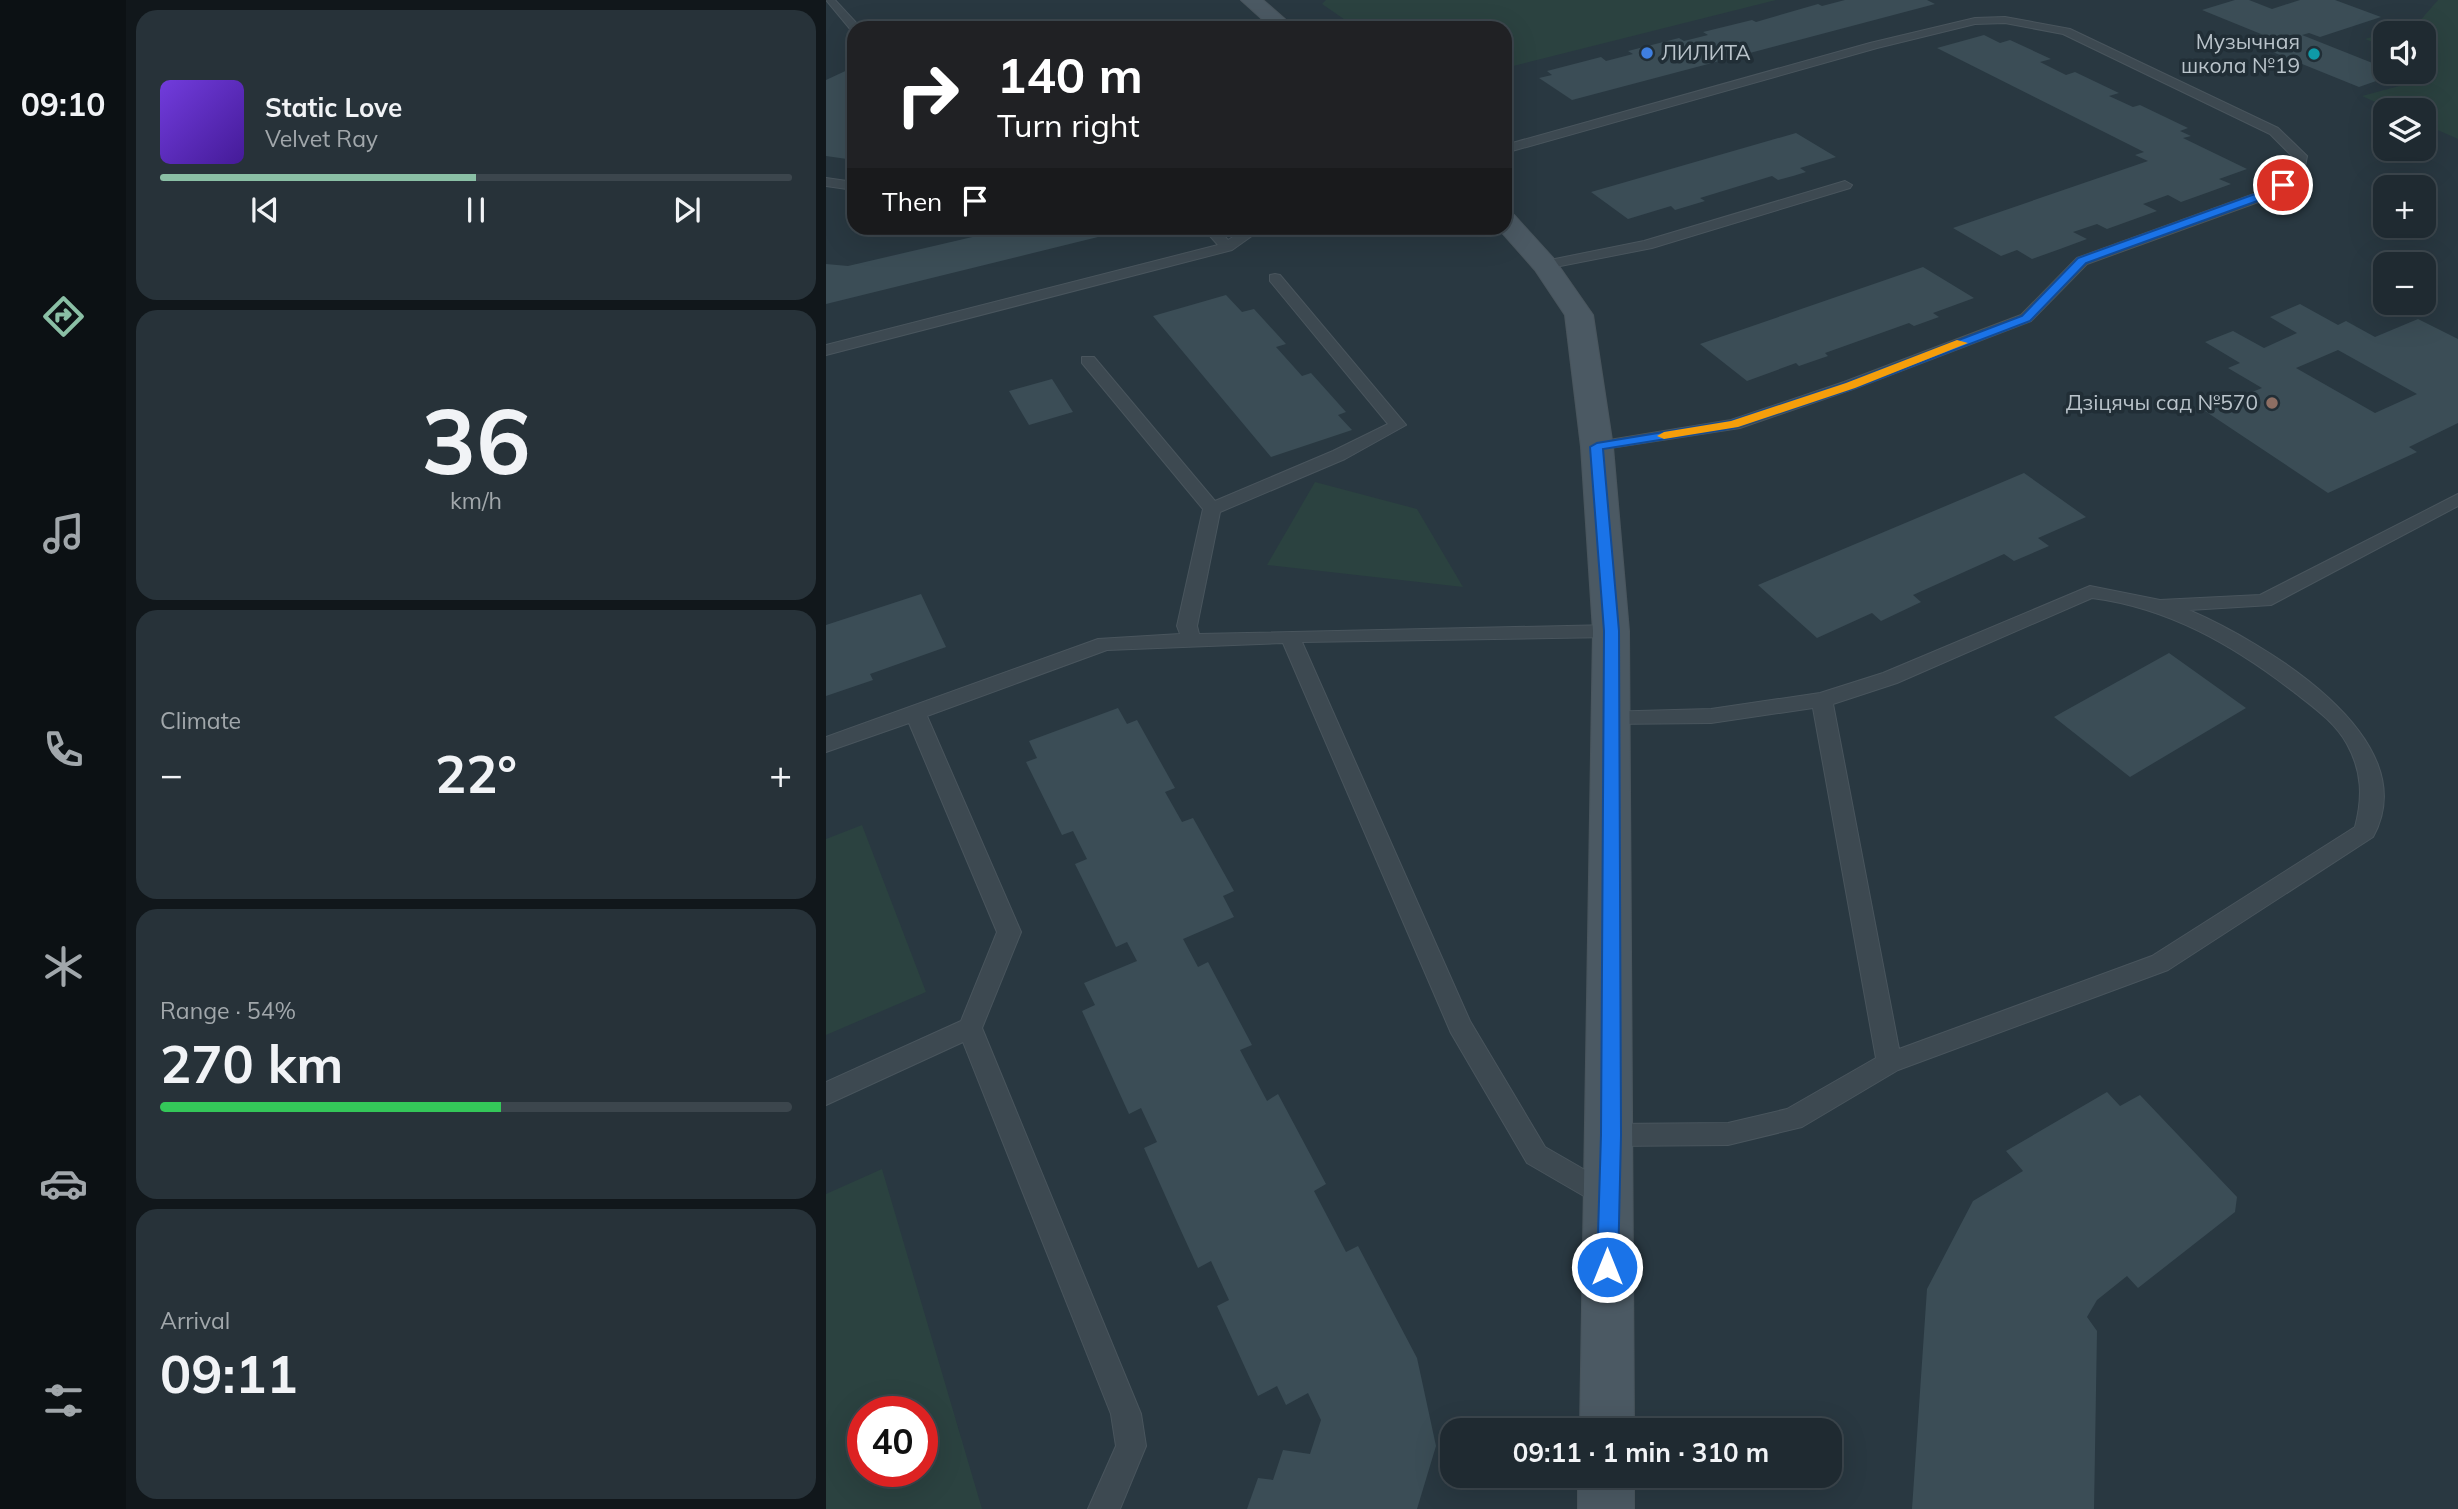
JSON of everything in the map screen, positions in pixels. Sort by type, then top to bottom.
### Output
[{"type":"street","points":[[1251,0],[1276,21]]},
{"type":"street","points":[[1512,228],[1545,265],[1579,315],[1597,447],[1611,631],[1611,1135],[1606,1418]]},
{"type":"street","points":[[1606,1488],[1606,1509]]},
{"type":"lane","points":[[829,0],[848,21]]},
{"type":"lane","points":[[1512,147],[1874,45],[1975,21],[2005,20],[2036,23],[2066,31],[2274,131],[2300,156],[2296,177],[2270,192],[2082,261],[2026,318],[1850,386],[1734,424],[1597,447]]},
{"type":"lane","points":[[826,181],[847,185]]},
{"type":"lane","points":[[1545,265],[1647,245],[1845,185]]},
{"type":"lane","points":[[1216,235],[1227,247]]},
{"type":"lane","points":[[826,350],[1227,247],[1245,235]]},
{"type":"lane","points":[[1212,509],[1339,455],[1398,425],[1275,278]]},
{"type":"lane","points":[[1088,360],[1212,509]]},
{"type":"lane","points":[[2158,605],[2264,601],[2458,499]]},
{"type":"lane","points":[[1192,640],[1186,626],[1212,509]]},
{"type":"lane","points":[[1609,717],[1711,716],[1822,699],[1890,678],[2090,592],[2121,594],[2158,605],[2233,638],[2276,666],[2334,713],[2358,745],[2373,797],[2365,831],[2160,963],[1889,1063],[1793,1119],[1728,1134],[1611,1135]]},
{"type":"lane","points":[[826,745],[1105,644],[1290,636],[1611,631]]},
{"type":"lane","points":[[1290,636],[1460,1026],[1536,1155],[1608,1198]]},
{"type":"lane","points":[[1822,699],[1889,1063]]},
{"type":"lane","points":[[826,1094],[970,1028],[1009,932],[915,713]]},
{"type":"lane","points":[[970,1028],[1126,1414],[1131,1446],[1104,1509]]},
{"type":"green space","points":[[1326,0],[1776,0],[1512,66],[1512,21],[1347,21],[1322,4]]},
{"type":"green space","points":[[2438,0],[2458,0],[2458,139],[2436,129],[2436,98],[2373,98],[2373,101],[2362,96],[2405,84],[2436,84],[2436,21],[2420,21]]},
{"type":"green space","points":[[1315,482],[1417,509],[1463,587],[1267,565]]},
{"type":"green space","points":[[862,825],[926,992],[826,1035],[826,839]]},
{"type":"green space","points":[[882,1169],[982,1509],[826,1509],[826,1194]]},
{"type":"building","points":[[1845,0],[1927,0],[1935,4],[1572,100],[1539,78],[1552,75],[1547,71],[1601,57],[1606,61],[1633,54],[1628,51],[1679,38],[1684,41],[1708,35],[1703,32]]},
{"type":"building","name":"Музычная школа №19","points":[[2235,0],[2249,0],[2272,9],[2300,0],[2335,0],[2381,17],[2320,37],[2309,33],[2302,35],[2373,63],[2373,82],[2359,87],[2243,40],[2261,34],[2202,10]]},
{"type":"building","points":[[1984,35],[2000,43],[2010,40],[2051,59],[2040,62],[2066,75],[2075,72],[2119,93],[2109,96],[2133,107],[2140,105],[2188,128],[2180,131],[2191,136],[2183,138],[2247,169],[2219,179],[2231,184],[2181,202],[2168,195],[2143,204],[2157,211],[2107,229],[2097,224],[2073,232],[2087,239],[2032,259],[2017,250],[2001,256],[1953,228],[2148,161],[2135,155],[2144,152],[1937,48]]},
{"type":"building","points":[[847,70],[847,159],[826,156],[826,80]]},
{"type":"building","points":[[1796,133],[1836,157],[1800,168],[1806,172],[1793,176],[1778,180],[1772,176],[1700,198],[1705,201],[1675,210],[1671,206],[1628,219],[1591,192]]},
{"type":"building","points":[[981,235],[1098,237],[826,304],[826,264],[848,266]]},
{"type":"building","points":[[1923,267],[1974,298],[1933,313],[1939,317],[1914,326],[1909,323],[1825,353],[1828,356],[1799,366],[1796,363],[1747,381],[1700,344]]},
{"type":"building","points":[[1226,295],[1242,312],[1254,309],[1286,344],[1276,347],[1302,376],[1311,373],[1346,412],[1338,415],[1352,430],[1271,457],[1153,316]]},
{"type":"building","points":[[2300,304],[2338,325],[2346,321],[2375,337],[2418,319],[2458,339],[2458,423],[2409,447],[2417,452],[2328,493],[2205,411],[2262,388],[2228,368],[2240,363],[2205,342],[2233,331],[2264,348],[2297,333],[2270,317]],"holes":[[[2338,350],[2417,394],[2375,413],[2296,368]]]},
{"type":"building","points":[[1052,379],[1073,412],[1029,425],[1009,391]]},
{"type":"building","points":[[2024,473],[2086,517],[2038,538],[2049,546],[2014,561],[2004,554],[1913,595],[1921,602],[1881,621],[1872,613],[1817,638],[1758,585]]},
{"type":"building","points":[[921,594],[946,647],[870,674],[873,680],[826,696],[826,625]]},
{"type":"building","points":[[2169,653],[2246,708],[2130,777],[2054,717]]},
{"type":"building","points":[[1118,708],[1127,724],[1137,720],[1175,788],[1165,792],[1182,822],[1193,818],[1234,891],[1223,896],[1234,917],[1183,939],[1198,967],[1208,962],[1252,1045],[1240,1050],[1267,1101],[1278,1094],[1326,1184],[1314,1191],[1346,1252],[1358,1246],[1417,1358],[1436,1446],[1417,1509],[1247,1509],[1258,1478],[1273,1480],[1283,1450],[1310,1454],[1321,1420],[1308,1393],[1286,1405],[1277,1386],[1258,1396],[1217,1306],[1229,1300],[1211,1261],[1198,1268],[1144,1148],[1157,1142],[1141,1108],[1129,1114],[1082,1011],[1095,1005],[1084,983],[1137,961],[1127,942],[1116,947],[1075,864],[1087,859],[1073,831],[1062,835],[1026,762],[1037,758],[1029,741]]},
{"type":"building","points":[[2107,1092],[2120,1106],[2140,1095],[2237,1197],[2235,1212],[2138,1288],[2127,1276],[2097,1300],[2087,1317],[2097,1331],[2094,1509],[1912,1509],[1927,1289],[1973,1201],[2023,1171],[2006,1151]]},
{"type":"slow traffic","points":[[1664,436],[1734,424],[1850,386],[1962,343]]},
{"type":"place","name":"ЛИЛИТА","points":[[1647,53]]},
{"type":"place","name":"Музычная школа №19","points":[[2314,54]]},
{"type":"place","name":"Дзіцячы сад №570","points":[[2272,403]]},
{"type":"route","points":[[1607,1267],[1611,1135],[1611,631],[1597,447],[1734,424],[1850,386],[2026,318],[2082,261],[2283,185]]}]
